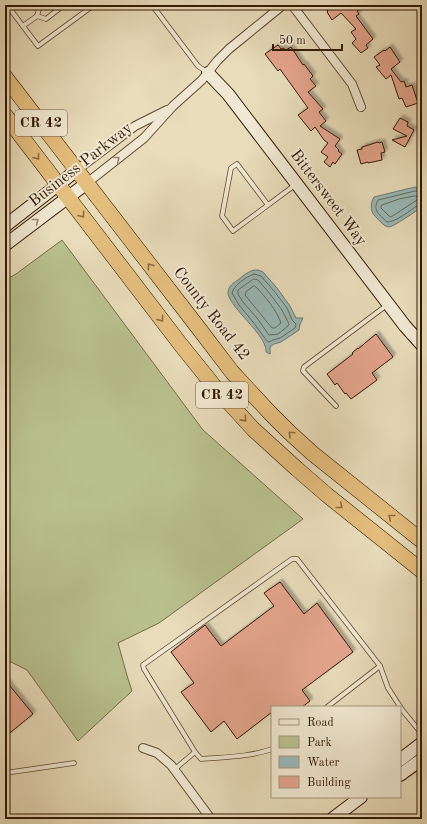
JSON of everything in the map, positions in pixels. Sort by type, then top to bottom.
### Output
[{"type":"highway","name":"County Road 42","points":[[5,77],[232,372],[270,413],[312,453],[422,541]]},
{"type":"highway","name":"CR 42","points":[[5,115],[181,345],[214,386],[253,429],[327,495],[422,571]]},
{"type":"street","name":"Business Parkway","points":[[5,245],[144,138],[173,106],[202,80],[229,49],[283,5]]},
{"type":"street","points":[[292,5],[352,84],[361,107]]},
{"type":"street","name":"Bittersweet Way","points":[[208,73],[228,94],[405,326],[422,345]]},
{"type":"street","name":"Business Parkway","points":[[5,226],[135,126],[173,106]]},
{"type":"street","points":[[401,759],[422,743]]},
{"type":"street","points":[[143,748],[157,753],[171,765],[211,819]]},
{"type":"street","points":[[401,774],[422,759]]},
{"type":"street","points":[[332,819],[360,798]]},
{"type":"lane","points":[[7,5],[38,46],[94,5]]},
{"type":"lane","points":[[37,16],[46,19],[64,5]]},
{"type":"lane","points":[[152,5],[198,66],[208,73]]},
{"type":"lane","points":[[23,26],[37,16],[39,9],[42,7]]},
{"type":"lane","points":[[268,205],[237,164],[231,168],[222,216],[233,231],[297,184]]},
{"type":"lane","points":[[336,406],[303,371],[304,367],[389,304]]},
{"type":"lane","points":[[271,749],[238,756],[201,759],[195,752],[143,665],[292,559],[297,559],[380,666],[388,688],[400,706]]},
{"type":"lane","points":[[328,706],[380,666]]},
{"type":"lane","points":[[401,708],[422,734]]},
{"type":"lane","points":[[174,770],[195,752]]},
{"type":"lane","points":[[5,773],[74,763]]},
{"type":"green space","points":[[62,240],[203,430],[303,519],[159,623],[118,643],[132,691],[78,741],[27,670],[5,659],[5,280],[16,274]]},
{"type":"water","points":[[415,187],[422,189],[422,207],[389,227],[383,224],[374,215],[371,206],[374,197]]},
{"type":"water","points":[[254,270],[263,272],[277,288],[290,306],[296,318],[303,318],[299,330],[281,342],[270,347],[270,354],[266,352],[266,348],[262,340],[233,303],[228,292],[229,288],[233,284],[247,273]]},
{"type":"building","points":[[330,5],[365,5],[357,11],[359,14],[356,16],[373,39],[366,45],[368,48],[361,53],[352,43],[356,39],[351,32],[356,29],[341,13],[332,20],[326,9]]},
{"type":"building","points":[[278,45],[281,49],[283,48],[286,50],[291,47],[303,65],[304,64],[313,76],[310,79],[316,86],[308,92],[323,109],[319,112],[326,121],[320,126],[340,139],[335,146],[342,154],[335,164],[333,162],[330,167],[324,162],[328,157],[321,152],[328,143],[324,140],[315,127],[311,131],[298,115],[308,108],[280,69],[278,71],[265,54]]},
{"type":"building","points":[[390,47],[400,62],[391,69],[401,82],[404,81],[406,87],[412,85],[418,103],[406,107],[402,98],[399,99],[391,75],[386,79],[376,67],[380,65],[374,57]]},
{"type":"building","points":[[400,118],[408,122],[407,126],[414,130],[405,147],[392,140],[407,136],[393,129]]},
{"type":"building","points":[[378,142],[382,142],[385,152],[381,153],[382,160],[361,164],[357,150]]},
{"type":"building","points":[[376,334],[393,357],[372,373],[377,380],[351,399],[346,393],[345,394],[337,383],[335,385],[327,374]]},
{"type":"building","points":[[280,582],[304,614],[317,603],[353,652],[302,690],[310,701],[303,706],[271,706],[271,713],[237,739],[224,721],[211,732],[181,692],[194,683],[171,652],[205,625],[221,646],[274,606],[264,593]]},
{"type":"building","points":[[5,680],[33,714],[5,737]]}]
